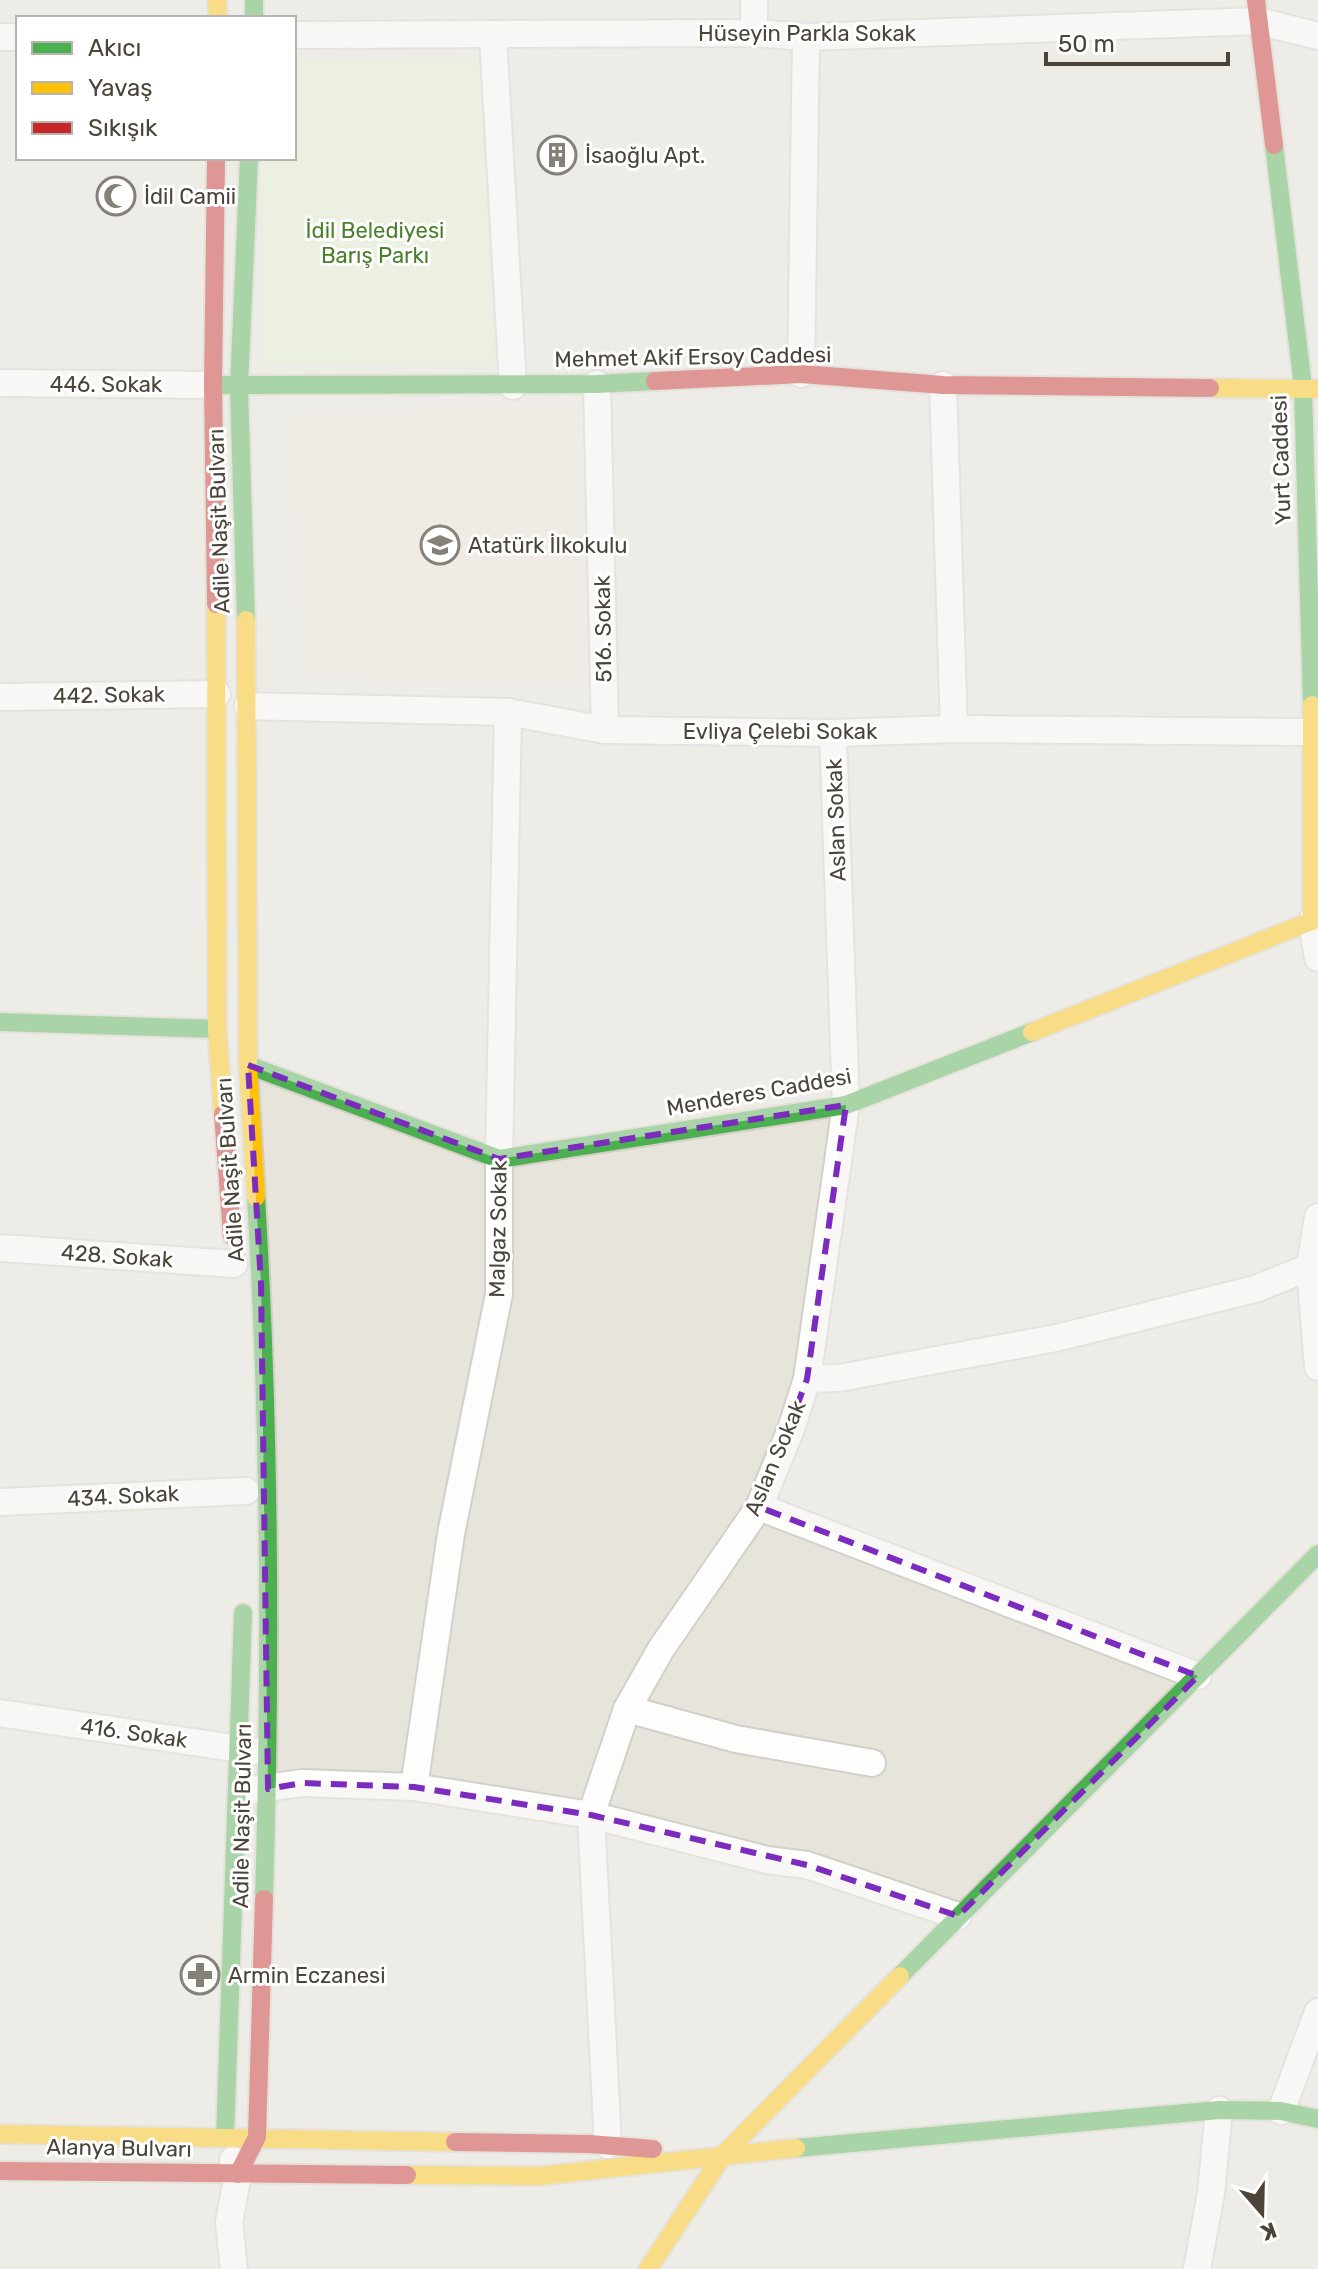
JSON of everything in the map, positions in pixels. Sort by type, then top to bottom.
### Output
[{"type":"main road","name":"Yurt Caddesi","points":[[1257,11],[1310,388],[1314,720],[1312,921]]},
{"type":"main road","name":"Adile Naşit Bulvarı","points":[[216,160],[213,385],[217,1029],[235,1272]]},
{"type":"main road","name":"Adile Naşit Bulvarı","points":[[238,2174],[257,2137],[268,1789],[267,1502],[261,1283],[248,1065],[248,706],[239,387],[249,160]]},
{"type":"main road","name":"Mehmet Akif Ersoy Caddesi","points":[[213,385],[513,386],[801,374],[943,385],[1310,388]]},
{"type":"main road","name":"Menderes Caddesi","points":[[248,1065],[499,1159],[846,1105],[1312,921]]},
{"type":"main road","points":[[0,1022],[217,1029]]},
{"type":"main road","points":[[648,2269],[723,2155],[1318,1554]]},
{"type":"main road","name":"Adile Naşit Bulvarı","points":[[225,2138],[243,1597]]},
{"type":"main road","points":[[723,2155],[1219,2110],[1281,2111],[1318,2119]]},
{"type":"main road","name":"Alanya Bulvarı","points":[[0,2134],[608,2145],[723,2155]]},
{"type":"main road","name":"Alanya Bulvarı","points":[[0,2171],[539,2176],[723,2155]]},
{"type":"street","points":[[754,0],[754,33]]},
{"type":"street","name":"Hüseyin Parkla Sokak","points":[[296,35],[754,33],[806,37],[1257,11],[1318,36]]},
{"type":"street","points":[[493,36],[513,386]]},
{"type":"street","points":[[801,374],[806,37]]},
{"type":"street","name":"446. Sokak","points":[[0,383],[213,385]]},
{"type":"street","name":"516. Sokak","points":[[597,384],[605,730]]},
{"type":"street","points":[[943,385],[954,729]]},
{"type":"street","name":"442. Sokak","points":[[0,697],[217,694]]},
{"type":"street","name":"Evliya Çelebi Sokak","points":[[248,706],[508,712],[605,730],[833,733],[1314,720]]},
{"type":"street","name":"Malgaz Sokak","points":[[414,1787],[451,1534],[499,1294],[508,712]]},
{"type":"street","name":"Aslan Sokak","points":[[608,2145],[591,1815],[627,1709],[661,1649],[759,1507],[791,1429],[807,1379],[846,1105],[833,733]]},
{"type":"street","points":[[1312,921],[1318,958]]},
{"type":"street","points":[[1318,1217],[1310,1267],[1318,1367]]},
{"type":"street","name":"428. Sokak","points":[[0,1248],[235,1272]]},
{"type":"street","points":[[807,1379],[839,1378],[1056,1338],[1255,1289],[1310,1267]]},
{"type":"street","name":"434. Sokak","points":[[0,1502],[246,1491]]},
{"type":"street","points":[[759,1507],[1198,1676]]},
{"type":"street","points":[[627,1709],[736,1739],[872,1763]]},
{"type":"street","name":"416. Sokak","points":[[0,1713],[239,1748],[268,1755]]},
{"type":"street","points":[[236,1791],[302,1783],[414,1787],[591,1815],[767,1860],[807,1865],[958,1916]]},
{"type":"street","points":[[1281,2111],[1318,2012]]},
{"type":"street","points":[[1197,2269],[1211,2193],[1219,2110]]},
{"type":"street","points":[[225,2138],[238,2174],[229,2222],[234,2269]]},
{"type":"highlighted area","points":[[248,1065],[499,1159],[846,1105],[807,1379],[759,1507],[1198,1676],[958,1916],[807,1865],[591,1815],[414,1787],[302,1783],[268,1789],[261,1283]]},
{"type":"shaded area","points":[[0,0],[1318,0],[1318,2269],[0,2269]]},
{"type":"shaded area","name":"Atatürk İlkokulu","points":[[575,408],[586,681],[301,675],[296,414]]},
{"type":"green space","name":"İdil Belediyesi Barış Parkı","points":[[296,59],[479,62],[494,360],[265,364],[262,160],[296,160]]},
{"type":"traffic: fast","points":[[254,0],[254,16]]},
{"type":"traffic: fast","points":[[1274,145],[1303,387],[1312,705]]},
{"type":"traffic: fast","points":[[246,620],[239,387],[249,160]]},
{"type":"traffic: fast","points":[[214,385],[597,384],[655,381]]},
{"type":"traffic: fast","points":[[0,1022],[217,1029]]},
{"type":"traffic: fast","points":[[248,1065],[499,1159],[846,1105],[1032,1032]]},
{"type":"traffic: fast","points":[[256,1197],[268,1548],[264,1899]]},
{"type":"traffic: fast","points":[[900,1976],[1318,1554]]},
{"type":"traffic: fast","points":[[225,2138],[243,1613]]},
{"type":"traffic: fast","points":[[796,2148],[1219,2110],[1281,2111],[1318,2119]]},
{"type":"traffic: slow","points":[[217,0],[218,16]]},
{"type":"traffic: slow","points":[[1210,388],[1318,389]]},
{"type":"traffic: slow","points":[[216,604],[217,1029],[223,1114]]},
{"type":"traffic: slow","points":[[246,620],[248,1065],[256,1197]]},
{"type":"traffic: slow","points":[[1032,1032],[1312,921],[1312,705]]},
{"type":"traffic: slow","points":[[648,2269],[723,2155],[900,1976]]},
{"type":"traffic: slow","points":[[0,2134],[455,2142]]},
{"type":"traffic: slow","points":[[407,2175],[539,2176],[796,2148]]},
{"type":"traffic: jam","points":[[1256,0],[1274,145]]},
{"type":"traffic: jam","points":[[216,160],[213,385],[216,604]]},
{"type":"traffic: jam","points":[[655,381],[801,374],[943,385],[1210,388]]},
{"type":"traffic: jam","points":[[223,1114],[232,1236]]},
{"type":"traffic: jam","points":[[238,2174],[257,2137],[264,1899]]},
{"type":"traffic: jam","points":[[455,2142],[589,2144],[653,2149]]},
{"type":"traffic: jam","points":[[0,2171],[407,2175]]},
{"type":"place","name":"İsaoğlu Apt.","points":[[557,155]]},
{"type":"place","name":"İdil Camii","points":[[116,196]]},
{"type":"place","name":"Atatürk İlkokulu","points":[[440,545]]},
{"type":"place","name":"Armin Eczanesi","points":[[200,1975]]}]
